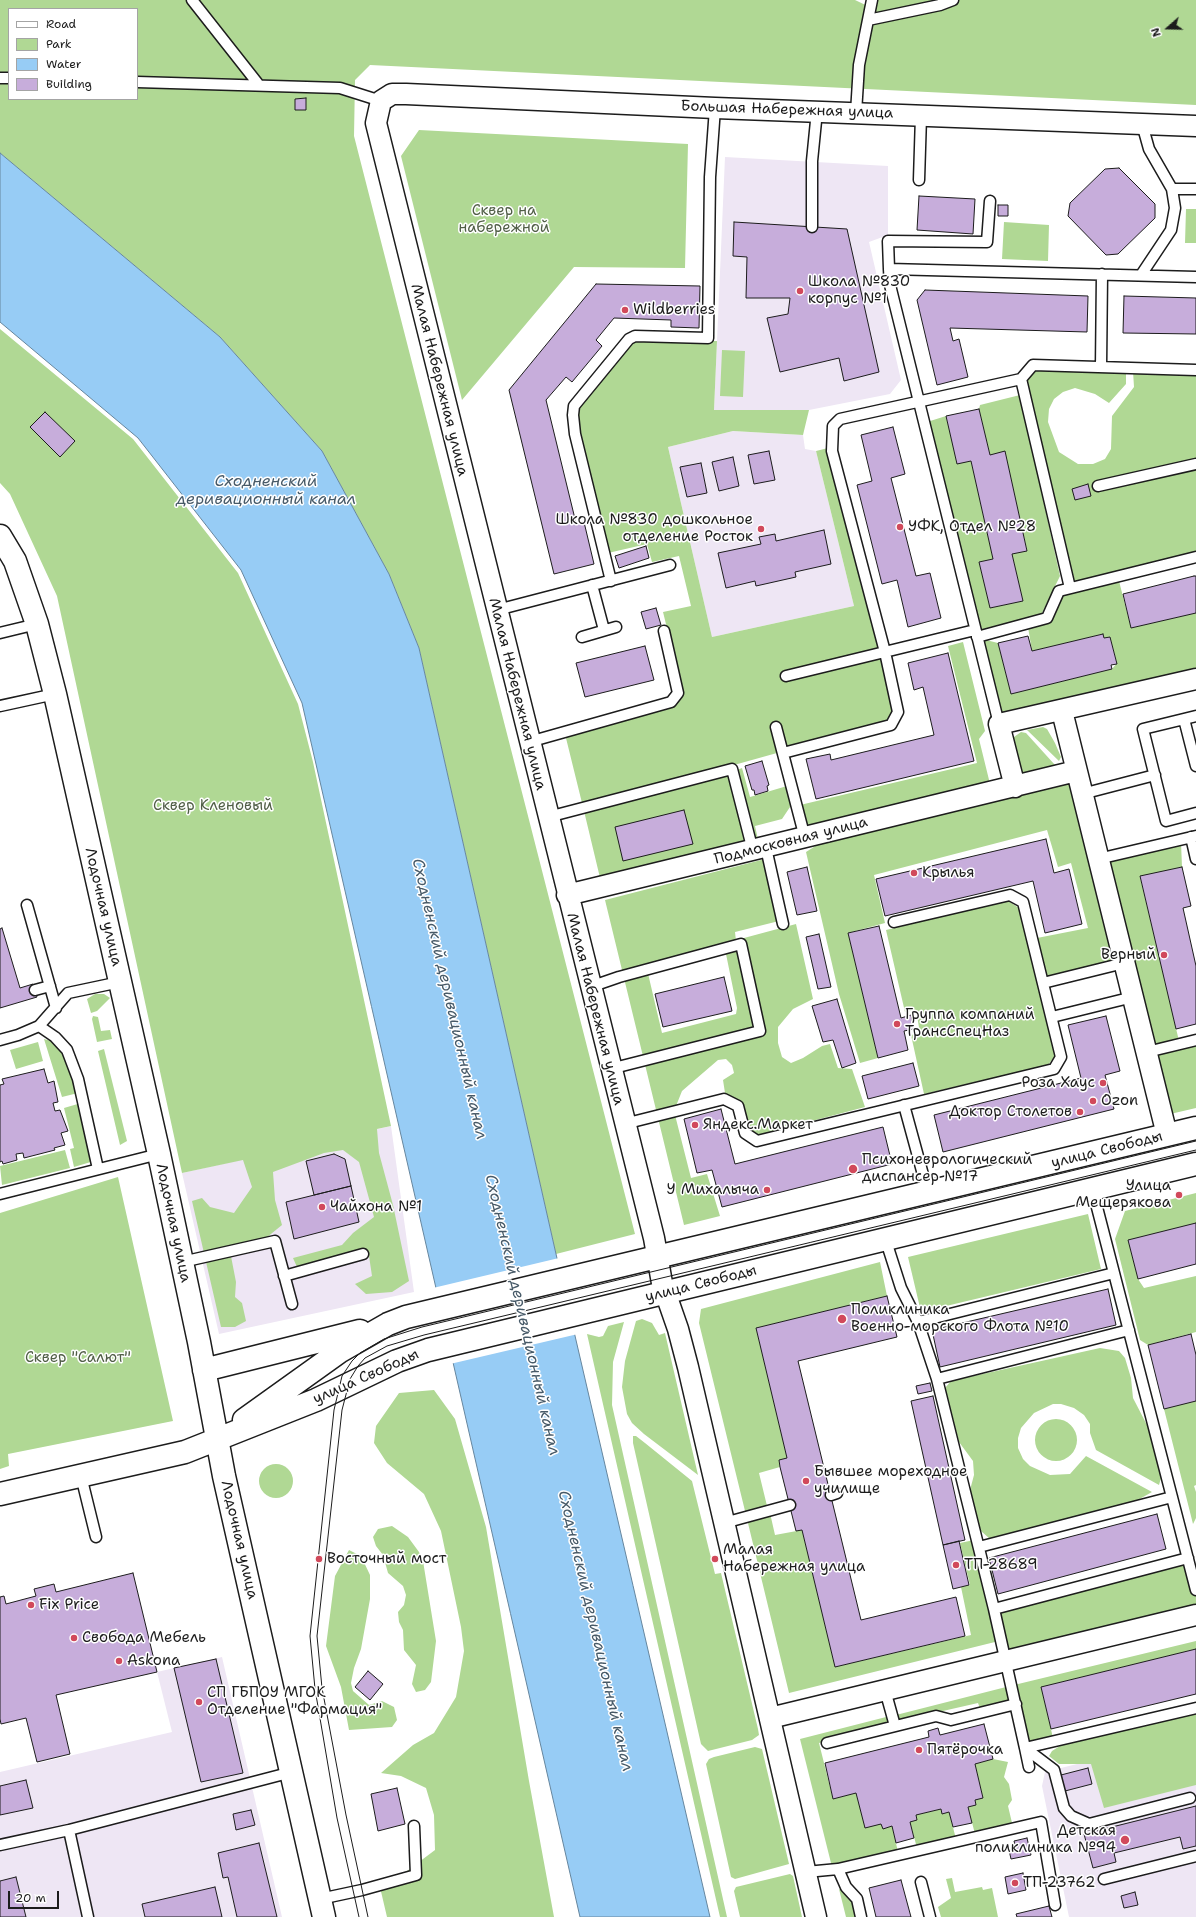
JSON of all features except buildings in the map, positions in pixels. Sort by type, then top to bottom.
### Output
[{"type":"main road","name":"Лодочная улица","points":[[0,536],[15,561],[37,624],[55,694],[159,1154],[217,1440],[322,1908]]},
{"type":"main road","name":"улица Свободы","points":[[204,1370],[388,1324],[419,1313],[1196,1128]]},
{"type":"main road","name":"улица Свободы","points":[[0,1494],[185,1452],[316,1400],[397,1361],[428,1350],[598,1310],[885,1238],[1196,1164]]},
{"type":"main road","name":"улица Свободы","points":[[217,1440],[339,1352],[388,1324]]},
{"type":"street","name":"Большая Набережная улица","points":[[381,101],[392,94],[406,94],[715,108],[1196,126]]},
{"type":"street","name":"Малая Набережная улица","points":[[381,101],[376,123],[665,1292],[678,1329],[816,1917]]},
{"type":"street","points":[[1015,787],[999,724],[1196,680]]},
{"type":"street","points":[[1062,711],[1167,1135]]},
{"type":"street","name":"Подмосковная улица","points":[[567,896],[598,887],[760,850],[1076,771]]},
{"type":"street","points":[[770,1718],[1196,1615]]},
{"type":"lane","points":[[192,0],[259,84]]},
{"type":"lane","points":[[856,113],[859,65],[872,0]]},
{"type":"lane","points":[[868,20],[940,5],[953,0]]},
{"type":"lane","points":[[138,82],[259,84],[340,88],[381,101]]},
{"type":"lane","points":[[611,581],[575,434],[574,406],[629,339],[635,336],[708,338],[710,177],[715,108]]},
{"type":"lane","points":[[812,227],[812,161],[817,111]]},
{"type":"lane","points":[[919,180],[921,116]]},
{"type":"lane","points":[[1141,275],[1171,230],[1174,208],[1172,188],[1149,149],[1142,124]]},
{"type":"lane","points":[[1172,188],[1196,189]]},
{"type":"lane","points":[[990,201],[987,242],[888,241],[890,285],[999,724]]},
{"type":"lane","points":[[889,269],[1196,277]]},
{"type":"lane","points":[[1101,367],[1102,274]]},
{"type":"lane","points":[[783,753],[891,725],[898,712],[885,652],[832,451],[833,426],[840,419],[1021,379],[1033,365],[1196,370]]},
{"type":"lane","points":[[1021,379],[1070,588]]},
{"type":"lane","points":[[1098,486],[1196,464]]},
{"type":"lane","points":[[786,676],[885,652],[1047,618],[1059,592],[1196,557]]},
{"type":"lane","points":[[497,610],[670,565]]},
{"type":"lane","points":[[592,585],[604,630]]},
{"type":"lane","points":[[0,633],[37,624]]},
{"type":"lane","points":[[582,637],[616,627]]},
{"type":"lane","points":[[529,742],[671,702],[678,693],[664,631]]},
{"type":"lane","points":[[0,706],[55,694]]},
{"type":"lane","points":[[1196,716],[1144,729],[1166,821],[1196,813]]},
{"type":"lane","points":[[1184,719],[1196,766]]},
{"type":"lane","points":[[776,727],[805,838]]},
{"type":"lane","points":[[548,817],[732,769],[760,850],[783,924]]},
{"type":"lane","points":[[1082,794],[1155,775]]},
{"type":"lane","points":[[1098,859],[1193,836],[1196,859]]},
{"type":"lane","points":[[624,1124],[724,1099],[738,1106],[745,1133],[757,1141],[1054,1069],[1062,1057],[1023,902],[1010,895],[894,922]]},
{"type":"lane","points":[[27,905],[56,1008]]},
{"type":"lane","points":[[590,987],[619,977],[741,944],[760,1031],[610,1069]]},
{"type":"lane","points":[[1043,983],[1124,963]]},
{"type":"lane","points":[[0,1040],[18,1035],[39,1026],[68,993],[120,982]]},
{"type":"lane","points":[[35,990],[50,986]]},
{"type":"lane","points":[[1052,1017],[1133,997]]},
{"type":"lane","points":[[39,1026],[55,1037],[67,1050],[78,1079],[98,1169]]},
{"type":"lane","points":[[1147,1052],[1196,1040]]},
{"type":"lane","points":[[904,1105],[928,1193]]},
{"type":"lane","points":[[0,1194],[159,1154]]},
{"type":"lane","points":[[1092,1188],[1196,1590]]},
{"type":"lane","points":[[885,1238],[901,1288],[918,1322],[937,1379],[1007,1660],[1029,1767]]},
{"type":"lane","points":[[182,1262],[275,1241],[292,1304]]},
{"type":"lane","points":[[284,1276],[363,1254]]},
{"type":"lane","points":[[918,1322],[1114,1273]]},
{"type":"lane","points":[[937,1379],[1129,1330]]},
{"type":"lane","points":[[81,1476],[96,1537]]},
{"type":"lane","points":[[979,1547],[1172,1498]]},
{"type":"lane","points":[[724,1523],[790,1505]]},
{"type":"lane","points":[[994,1609],[1188,1558]]},
{"type":"lane","points":[[886,1690],[895,1726]]},
{"type":"lane","points":[[827,1743],[936,1716],[951,1720],[1016,1704]]},
{"type":"lane","points":[[1025,1748],[1196,1708]]},
{"type":"lane","points":[[1025,1748],[1054,1770],[1064,1808],[1070,1816],[1089,1824],[1190,1798]]},
{"type":"lane","points":[[0,1845],[69,1830],[292,1772]]},
{"type":"lane","points":[[806,1872],[838,1869],[1041,1822],[1055,1905]]},
{"type":"lane","points":[[322,1908],[362,1890],[416,1874],[414,1826]]},
{"type":"lane","points":[[69,1830],[88,1917]]},
{"type":"lane","points":[[1104,1879],[1196,1856]]},
{"type":"lane","points":[[838,1869],[846,1887],[857,1899],[861,1917]]},
{"type":"lane","points":[[921,1882],[930,1917]]},
{"type":"shaded area","name":"Школа №830 корпус №1","points":[[725,157],[888,166],[888,235],[869,242],[901,380],[890,394],[809,410],[714,410]]},
{"type":"shaded area","name":"Школа №830 дошкольное отделение Росток","points":[[733,431],[803,435],[805,449],[816,451],[854,606],[712,637],[668,447]]},
{"type":"shaded area","points":[[391,1126],[414,1292],[219,1334],[182,1173]]},
{"type":"shaded area","points":[[222,1657],[282,1917],[0,1917],[0,1772],[172,1732],[157,1672]]},
{"type":"shaded area","name":"Детская поликлиника №94","points":[[1101,1758],[1196,1760],[1196,1917],[1069,1917],[1042,1786],[1045,1772]]},
{"type":"green space","points":[[0,0],[855,0],[876,10],[878,0],[1196,0],[1196,105],[370,65],[355,80],[354,136],[635,1234],[556,1254],[419,648],[389,574],[322,451],[220,337],[0,153]]},
{"type":"green space","name":"Сквер на набережной","points":[[419,130],[688,144],[685,268],[574,267],[462,400],[401,156]]},
{"type":"green space","points":[[1186,209],[1196,209],[1196,243],[1185,243]]},
{"type":"green space","points":[[1004,222],[1049,225],[1048,261],[1002,259]]},
{"type":"green space","name":"Сквер Кленовый","points":[[0,329],[133,439],[238,573],[298,704],[313,762],[391,1126],[377,1129],[379,1153],[393,1205],[409,1281],[392,1292],[366,1294],[355,1284],[372,1276],[369,1256],[297,1267],[293,1258],[342,1245],[353,1233],[374,1217],[359,1162],[343,1150],[324,1153],[273,1172],[275,1200],[282,1225],[266,1238],[229,1246],[236,1282],[235,1297],[242,1303],[246,1321],[235,1327],[221,1327],[192,1201],[202,1198],[210,1207],[234,1213],[252,1187],[243,1160],[182,1173],[57,596],[10,494],[0,483]]},
{"type":"green space","points":[[637,340],[717,341],[714,410],[809,410],[803,435],[733,431],[668,447],[712,637],[854,606],[816,451],[828,448],[896,710],[888,722],[734,765],[582,803],[565,734],[674,704],[683,693],[663,612],[691,606],[679,556],[652,562],[647,544],[608,553],[579,433],[577,410],[631,342]]},
{"type":"green space","points":[[722,350],[745,351],[743,397],[720,396]]},
{"type":"green space","points":[[1035,369],[1126,371],[1126,384],[1109,403],[1095,394],[1075,388],[1063,392],[1054,399],[1049,409],[1048,422],[1059,452],[1078,464],[1093,464],[1105,459],[1111,449],[1112,416],[1134,387],[1133,371],[1196,373],[1196,554],[1072,585],[1027,388],[1026,379]]},
{"type":"green space","points":[[1020,395],[1060,576],[1041,615],[979,631],[927,422],[946,416],[957,463],[971,461],[993,559],[979,562],[990,608],[1023,601],[1012,554],[1027,550],[1005,452],[990,455],[979,409],[980,405]]},
{"type":"green space","points":[[1119,581],[1131,628],[1196,613],[1196,674],[1002,720],[982,639],[998,643],[1011,694],[1112,669],[1117,663],[1110,637],[1104,638],[1103,634],[1032,651],[1028,627],[1049,622],[1062,595]]},
{"type":"green space","points":[[963,642],[985,731],[979,739],[991,788],[807,835],[800,805],[977,763],[948,646]]},
{"type":"green space","points":[[1043,727],[1047,729],[1055,743],[1061,757],[1059,761],[1027,730]]},
{"type":"green space","points":[[1021,732],[1026,733],[1055,765],[1019,774],[1013,742],[1014,737]]},
{"type":"green space","points":[[742,768],[750,797],[787,786],[792,804],[782,819],[755,826],[759,844],[601,882],[584,811],[730,773]]},
{"type":"green space","points":[[1074,781],[1118,961],[1047,979],[1037,938],[1088,928],[1071,863],[1058,867],[1047,830],[874,875],[885,923],[848,933],[878,1058],[860,1063],[839,994],[806,852],[817,845]]},
{"type":"green space","points":[[1181,842],[1182,867],[1140,877],[1179,1041],[1149,1049],[1102,862]]},
{"type":"green space","points":[[765,859],[779,921],[735,932],[736,941],[646,965],[662,1033],[736,1014],[737,1008],[726,954],[746,948],[744,938],[796,924],[813,999],[793,1009],[778,1027],[778,1043],[782,1057],[791,1063],[803,1058],[822,1046],[830,1044],[838,1068],[852,1069],[865,1107],[759,1135],[748,1131],[741,1103],[725,1093],[723,1080],[734,1073],[732,1065],[726,1059],[718,1060],[682,1091],[674,1111],[691,1178],[707,1174],[720,1216],[684,1225],[605,900]]},
{"type":"green space","points":[[1008,901],[1019,908],[1055,1056],[1048,1065],[924,1094],[911,1035],[920,1033],[916,1010],[905,1012],[886,930]]},
{"type":"green space","points":[[95,994],[104,994],[110,998],[97,1011],[91,1013],[87,999]]},
{"type":"green space","points":[[93,1016],[98,1017],[101,1031],[110,1030],[112,1039],[97,1042],[92,1019]]},
{"type":"green space","points":[[44,1039],[51,1041],[61,1049],[69,1062],[78,1093],[62,1097]]},
{"type":"green space","points":[[38,1042],[43,1061],[16,1069],[10,1050]]},
{"type":"green space","points":[[1196,1044],[1196,1108],[1166,1115],[1151,1055]]},
{"type":"green space","points":[[104,1049],[127,1141],[120,1145],[98,1051]]},
{"type":"green space","points":[[81,1103],[94,1161],[74,1167],[70,1149],[74,1148],[64,1108]]},
{"type":"green space","points":[[65,1150],[70,1168],[2,1185],[0,1166]]},
{"type":"green space","name":"Сквер \"Салют\"","points":[[118,1177],[173,1421],[8,1454],[9,1466],[0,1469],[0,1213]]},
{"type":"green space","points":[[1196,1193],[1196,1223],[1128,1240],[1138,1279],[1144,1288],[1196,1276],[1196,1332],[1148,1345],[1140,1340],[1115,1239],[1125,1211]]},
{"type":"green space","points":[[1088,1214],[1101,1269],[921,1312],[908,1257]]},
{"type":"green space","points":[[880,1262],[887,1296],[756,1328],[787,1458],[779,1460],[780,1467],[759,1473],[768,1510],[746,1515],[699,1323],[701,1309]]},
{"type":"green space","points":[[642,1319],[652,1323],[659,1335],[665,1333],[698,1475],[644,1434],[632,1423],[627,1414],[622,1387],[625,1361],[636,1321]]},
{"type":"green space","points":[[624,1322],[613,1362],[612,1405],[727,1917],[720,1917],[587,1334],[599,1337],[603,1336],[608,1326]]},
{"type":"green space","points":[[1100,1348],[1119,1351],[1125,1358],[1131,1378],[1133,1398],[1148,1427],[1161,1478],[1159,1485],[1096,1450],[1090,1433],[1090,1424],[1084,1415],[1074,1408],[1061,1404],[1053,1404],[1034,1413],[1021,1428],[1018,1438],[1018,1448],[1023,1459],[1030,1466],[1050,1475],[1070,1474],[1086,1456],[1152,1492],[1136,1501],[990,1539],[981,1531],[978,1522],[970,1490],[974,1475],[973,1461],[959,1442],[945,1388],[951,1381]]},
{"type":"green space","points":[[434,1390],[455,1419],[486,1527],[529,1781],[554,1917],[387,1917],[379,1883],[407,1871],[435,1850],[434,1815],[426,1788],[401,1776],[381,1773],[413,1745],[434,1733],[456,1697],[464,1651],[461,1627],[441,1531],[424,1494],[387,1463],[374,1443],[376,1426],[399,1393]]},
{"type":"green space","points":[[1196,1401],[1196,1485],[1194,1486],[1196,1492],[1196,1518],[1193,1524],[1164,1409]]},
{"type":"green space","points":[[1056,1419],[1071,1425],[1077,1440],[1071,1455],[1056,1461],[1041,1455],[1035,1440],[1041,1425]]},
{"type":"green space","points":[[633,1436],[636,1436],[692,1481],[715,1574],[721,1573],[758,1729],[759,1735],[752,1740],[708,1751],[701,1744],[633,1443]]},
{"type":"green space","points":[[279,1464],[288,1469],[292,1474],[292,1488],[288,1493],[283,1497],[273,1498],[269,1497],[260,1488],[259,1478],[260,1474],[269,1465]]},
{"type":"green space","points":[[770,1513],[775,1535],[802,1530],[835,1667],[971,1635],[961,1587],[970,1585],[960,1543],[974,1540],[999,1641],[789,1693],[747,1519]]},
{"type":"green space","points":[[392,1526],[408,1537],[419,1552],[423,1561],[436,1641],[431,1682],[425,1690],[416,1692],[412,1684],[416,1665],[404,1650],[403,1630],[399,1622],[398,1612],[404,1605],[406,1595],[403,1586],[388,1573],[383,1555],[376,1546],[373,1537],[378,1529]]},
{"type":"green space","points":[[349,1550],[361,1556],[370,1575],[370,1599],[361,1649],[354,1668],[351,1683],[353,1691],[369,1705],[382,1701],[394,1707],[397,1720],[392,1727],[349,1730],[341,1687],[326,1646],[335,1576]]},
{"type":"green space","points":[[1188,1558],[1196,1590],[1196,1615],[1007,1661],[994,1609]]},
{"type":"green space","points":[[1196,1641],[1196,1649],[1041,1687],[1053,1738],[1028,1745],[1014,1685]]},
{"type":"green space","points":[[1010,1686],[1013,1702],[981,1711],[978,1703],[899,1721],[896,1715]]},
{"type":"green space","points":[[1196,1712],[1196,1785],[1104,1808],[1091,1764],[1059,1764],[1049,1756],[1052,1751],[1063,1744]]},
{"type":"green space","points":[[890,1716],[892,1724],[819,1743],[833,1799],[856,1793],[865,1827],[881,1824],[883,1828],[892,1826],[898,1852],[832,1867],[800,1739]]},
{"type":"green space","points":[[755,1747],[762,1749],[789,1864],[735,1879],[731,1877],[706,1764],[709,1759],[714,1757]]},
{"type":"green space","points":[[993,1759],[1008,1762],[1004,1777],[1009,1784],[1012,1800],[1008,1806],[1013,1827],[975,1834],[968,1807],[976,1805],[975,1800],[983,1798],[975,1764]]},
{"type":"green space","points":[[941,1809],[942,1814],[949,1812],[956,1839],[917,1848],[910,1822],[917,1820],[916,1815]]},
{"type":"green space","points":[[790,1874],[793,1876],[802,1917],[740,1917],[734,1891],[736,1887]]},
{"type":"green space","points":[[952,1878],[955,1892],[982,1887],[983,1890],[992,1888],[998,1917],[941,1917],[938,1907],[951,1898],[946,1879]]},
{"type":"green space","points":[[839,1889],[847,1892],[853,1899],[858,1917],[846,1917]]},
{"type":"water","name":"Сходненский деривационный канал","points":[[0,153],[220,337],[322,451],[389,574],[419,648],[556,1254],[710,1917],[580,1917],[302,703],[241,570],[138,438],[0,322]]},
{"type":"pier","points":[[559,1258],[578,1334],[450,1364],[433,1288]]},
{"type":"tram line","points":[[359,1917],[337,1818],[315,1689],[310,1636],[334,1410],[342,1376],[352,1361],[360,1353],[384,1339],[422,1327],[1196,1141]]},
{"type":"tram line","points":[[368,1917],[346,1815],[322,1688],[317,1636],[342,1410],[350,1379],[365,1358],[387,1346],[424,1335],[1196,1150]]},
{"type":"place","name":"Школа №830 корпус №1","points":[[800,291]]},
{"type":"place","name":"Wildberries","points":[[625,310]]},
{"type":"place","name":"УФК, Отдел №28","points":[[900,527]]},
{"type":"place","name":"Школа №830 дошкольное отделение Росток","points":[[761,529]]},
{"type":"place","name":"Крылья","points":[[914,873]]},
{"type":"place","name":"Верный","points":[[1164,955]]},
{"type":"place","name":"Группа компаний ТрансСпецНаз","points":[[897,1024]]},
{"type":"place","name":"Роза Хаус","points":[[1103,1083]]},
{"type":"place","name":"Ozon","points":[[1093,1101]]},
{"type":"place","name":"Доктор Столетов","points":[[1080,1112]]},
{"type":"place","name":"Яндекс.Маркет","points":[[695,1125]]},
{"type":"place","name":"Психоневрологический диспансер №17","points":[[853,1169]]},
{"type":"place","name":"У Михалыча","points":[[767,1190]]},
{"type":"place","name":"Улица Мещерякова","points":[[1179,1195]]},
{"type":"place","name":"Чайхона №1","points":[[322,1207]]},
{"type":"place","name":"Поликлиника Военно-морского Флота №10","points":[[842,1319]]},
{"type":"place","name":"Бывшее мореходное училище","points":[[806,1481]]},
{"type":"place","name":"Восточный мост","points":[[319,1559]]},
{"type":"place","name":"Малая Набережная улица","points":[[715,1559]]},
{"type":"place","name":"ТП-28689","points":[[956,1565]]},
{"type":"place","name":"Fix Price","points":[[31,1605]]},
{"type":"place","name":"Свобода Мебель","points":[[74,1638]]},
{"type":"place","name":"Askona","points":[[119,1661]]},
{"type":"place","name":"СП ГБПОУ МГОК Отделение \"Фармация\"","points":[[199,1702]]},
{"type":"place","name":"Пятёрочка","points":[[919,1750]]},
{"type":"place","name":"Детская поликлиника №94","points":[[1125,1840]]},
{"type":"place","name":"ТП-23762","points":[[1015,1883]]}]
